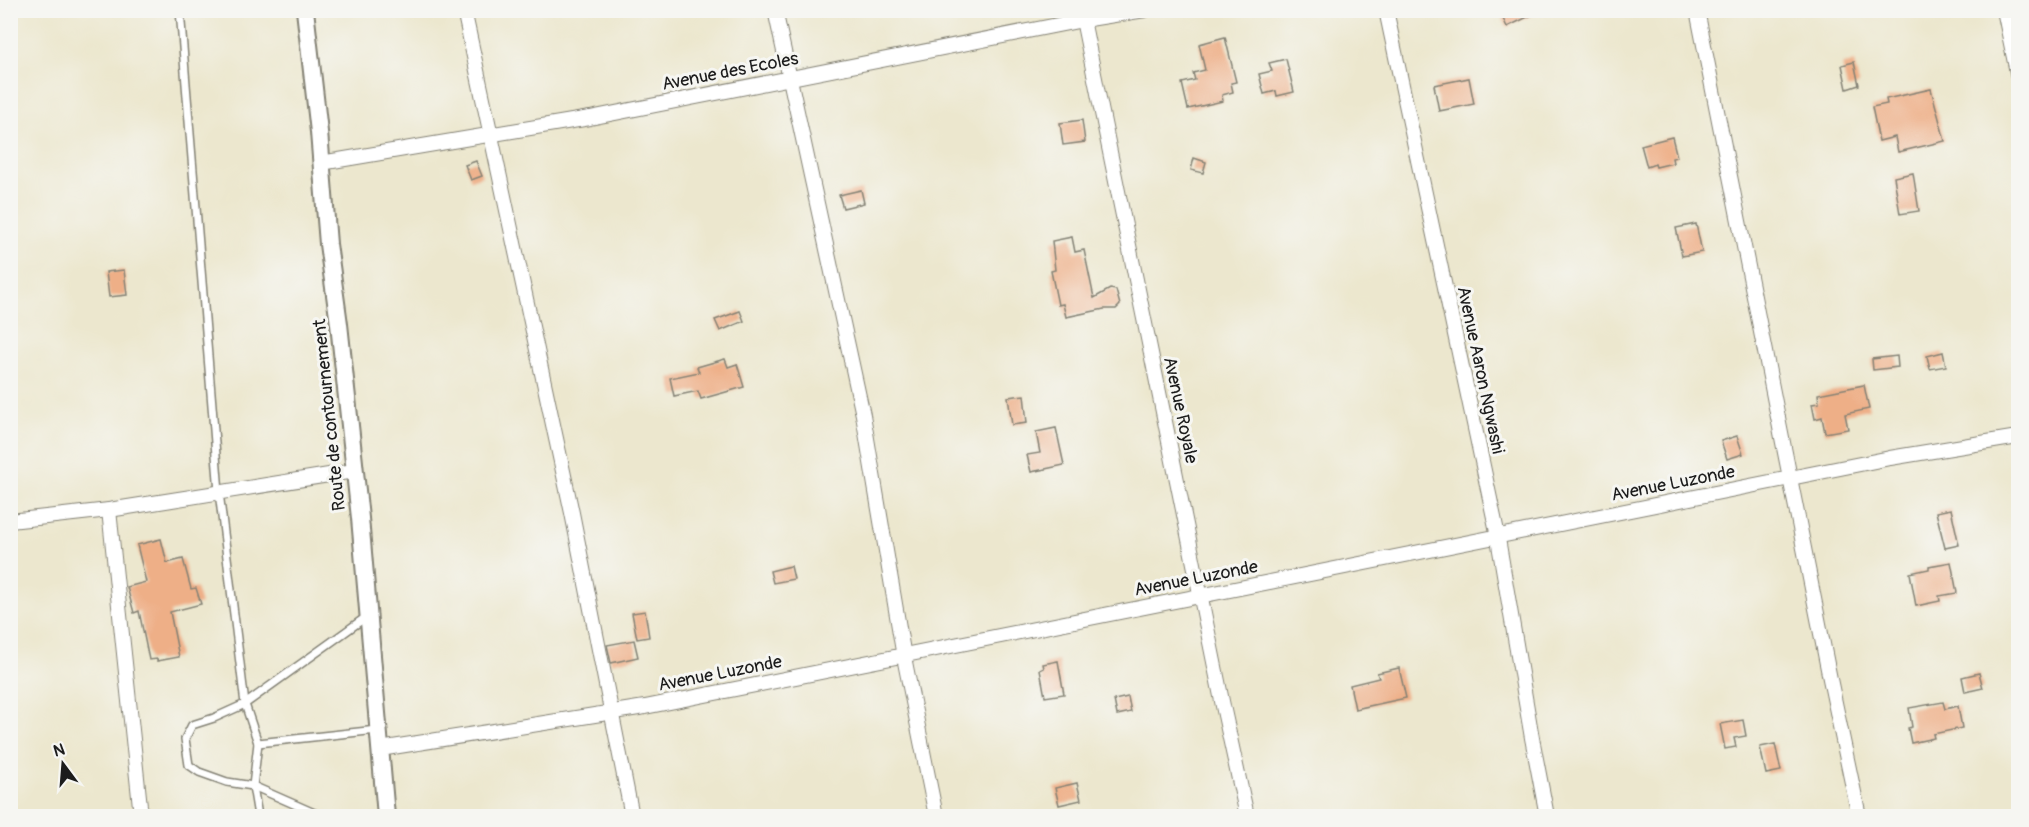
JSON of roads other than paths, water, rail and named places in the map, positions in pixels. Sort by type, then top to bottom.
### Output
[{"type":"street","name":"Route de contournement","points":[[305,10],[328,244],[360,518],[386,816]]},
{"type":"street","points":[[464,10],[572,513],[632,816]]},
{"type":"street","points":[[775,10],[862,415],[903,655],[936,816]]},
{"type":"street","name":"Avenue des Ecoles","points":[[321,163],[590,118],[1082,15],[1145,10]]},
{"type":"street","name":"Avenue Aaron Ngwashi","points":[[1386,10],[1498,537],[1547,816]]},
{"type":"street","points":[[1696,10],[1859,816]]},
{"type":"street","points":[[2004,10],[2019,77]]},
{"type":"street","name":"Avenue Royale","points":[[1082,15],[1247,816]]},
{"type":"street","name":"Avenue Luzonde","points":[[380,748],[611,712],[1890,458],[2019,438]]},
{"type":"street","points":[[10,521],[109,510],[354,471]]},
{"type":"street","points":[[109,510],[141,816]]},
{"type":"lane","points":[[180,10],[219,492],[245,704],[258,744],[253,786],[258,816]]},
{"type":"lane","points":[[321,816],[253,786],[227,782],[199,772],[189,765],[185,740],[192,725],[245,704],[368,616]]},
{"type":"lane","points":[[258,744],[378,730]]}]
